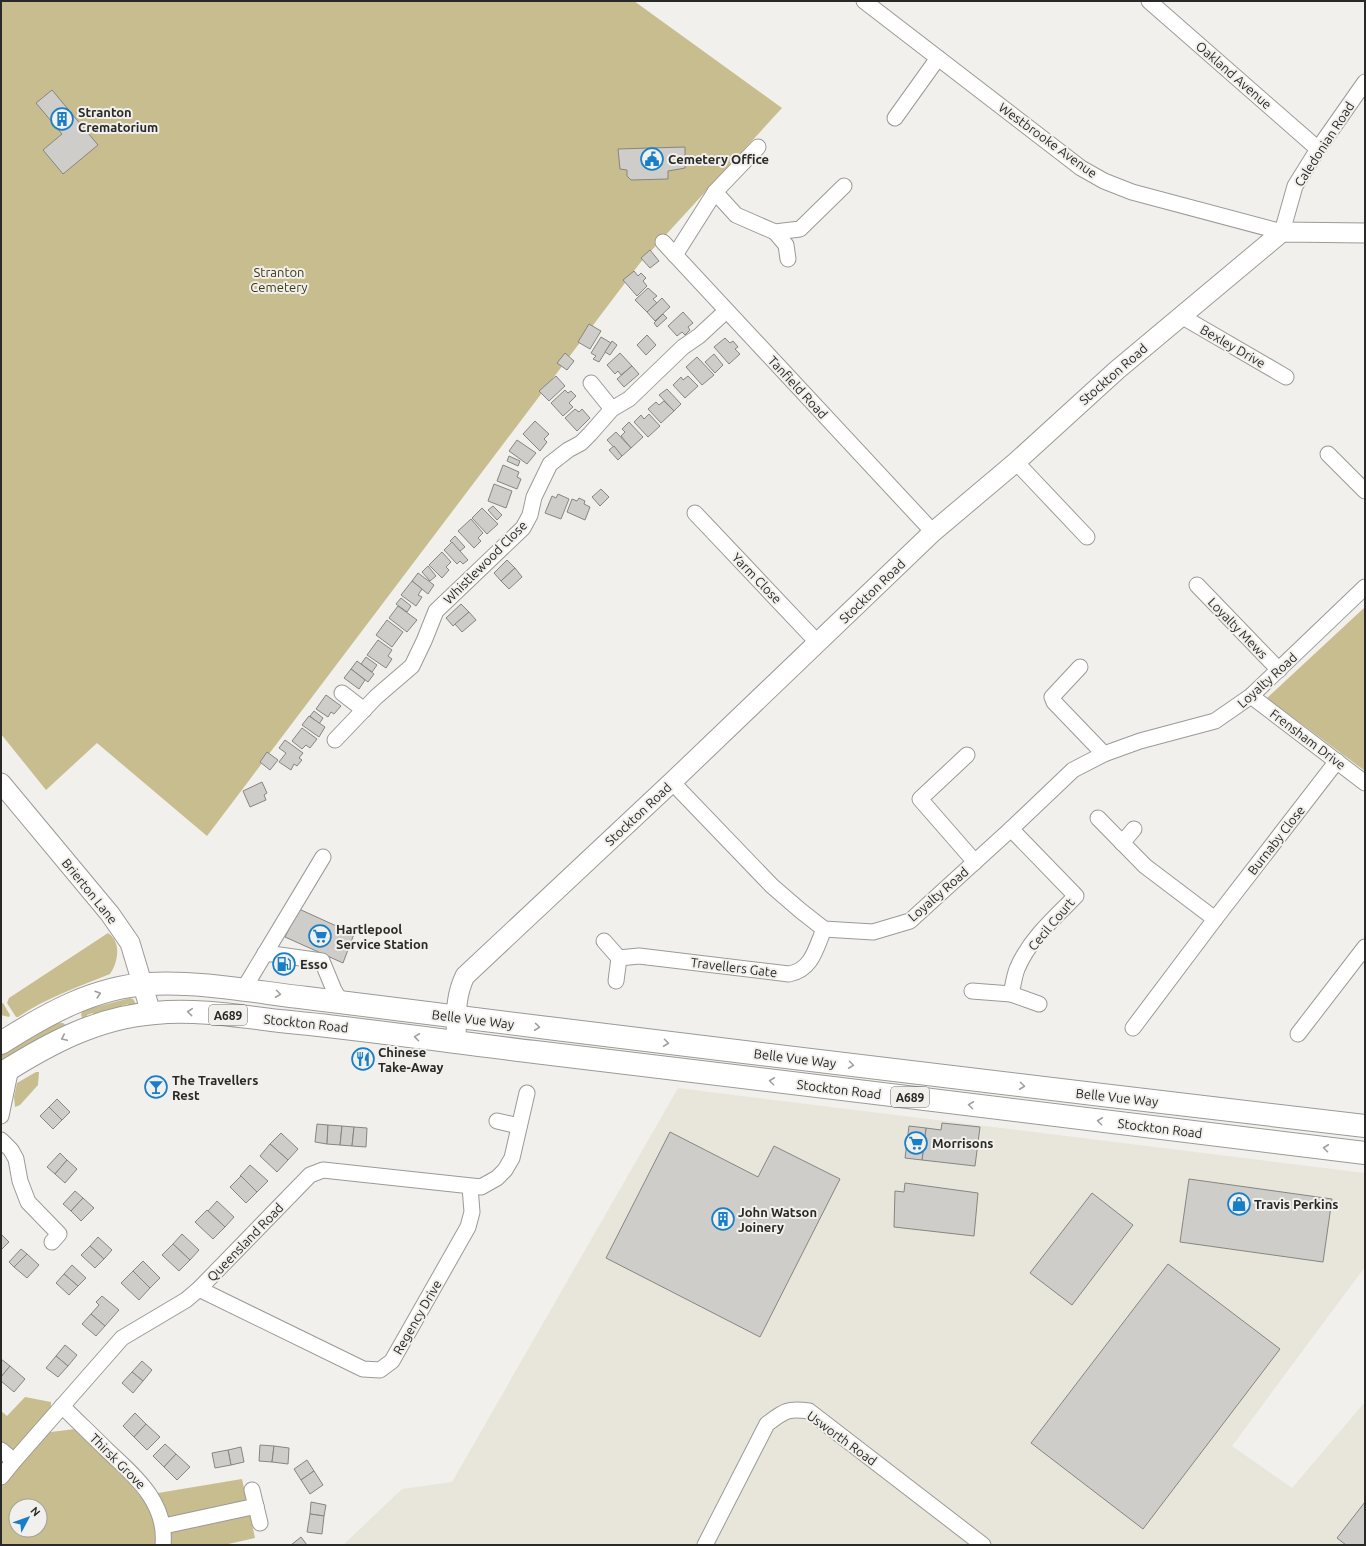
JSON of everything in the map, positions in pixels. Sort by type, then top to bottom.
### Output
[{"type":"highway","name":"A689","points":[[1,1043],[38,1020],[83,999],[112,990],[144,984],[174,984],[234,989]]},
{"type":"highway","name":"Belle Vue Way","points":[[234,989],[1099,1095],[1261,1112],[1365,1126]]},
{"type":"highway","name":"Stockton Road","points":[[6,1071],[59,1040],[111,1020],[152,1013],[183,1011],[346,1027],[456,1042],[1365,1153]]},
{"type":"street","name":"Westbrooke Avenue","points":[[864,1],[1081,168],[1104,181],[1132,192],[1282,232]]},
{"type":"street","name":"Oakland Avenue","points":[[1149,1],[1318,149]]},
{"type":"street","points":[[895,118],[938,58]]},
{"type":"street","name":"Caledonian Road","points":[[1282,232],[1295,186],[1318,149],[1365,82]]},
{"type":"street","points":[[675,255],[715,192],[758,147]]},
{"type":"street","points":[[775,232],[800,229],[844,186]]},
{"type":"street","points":[[715,192],[736,215],[775,232],[786,245],[788,259]]},
{"type":"street","points":[[1282,232],[1365,233]]},
{"type":"street","name":"Stockton Road","points":[[456,1042],[457,1003],[459,990],[465,976],[672,782],[933,532],[1016,462],[1117,370],[1282,232]]},
{"type":"street","name":"Tanfield Road","points":[[663,242],[933,532]]},
{"type":"street","name":"Whistlewood Close","points":[[335,740],[376,697],[412,666],[436,611],[523,528],[530,515],[534,497],[550,464],[585,439],[612,410],[634,396],[683,347],[699,336],[726,311]]},
{"type":"street","name":"Bexley Drive","points":[[1181,316],[1286,377]]},
{"type":"street","points":[[591,383],[612,410]]},
{"type":"street","points":[[1328,454],[1365,490]]},
{"type":"street","points":[[1016,462],[1087,537]]},
{"type":"street","name":"Yarm Close","points":[[695,513],[818,643]]},
{"type":"street","name":"Loyalty Mews","points":[[1197,585],[1279,670]]},
{"type":"street","name":"Loyalty Road","points":[[824,929],[873,932],[910,921],[1073,770],[1104,754],[1140,741],[1215,722],[1251,696],[1365,587]]},
{"type":"street","points":[[1080,666],[1052,697],[1054,702],[1104,754]]},
{"type":"street","points":[[342,693],[364,710]]},
{"type":"street","name":"Frensham Drive","points":[[1251,696],[1365,783]]},
{"type":"street","points":[[967,755],[920,799],[975,862]]},
{"type":"street","name":"Burnaby Close","points":[[1133,1028],[1337,761]]},
{"type":"street","points":[[672,782],[772,886],[824,929]]},
{"type":"street","name":"Brierton Lane","points":[[1,783],[117,924],[130,943],[152,1013]]},
{"type":"street","points":[[1098,818],[1145,866],[1215,919]]},
{"type":"street","name":"Cecil Court","points":[[1011,829],[1076,896],[1031,945],[1017,969],[1011,994]]},
{"type":"street","points":[[1122,843],[1134,829]]},
{"type":"street","points":[[234,989],[265,953],[323,857]]},
{"type":"street","name":"Travellers Gate","points":[[619,958],[638,956],[789,974],[798,972],[805,968],[811,959],[824,929]]},
{"type":"street","points":[[604,941],[619,958],[616,981]]},
{"type":"street","points":[[1298,1034],[1365,947]]},
{"type":"street","points":[[265,953],[322,961],[334,990],[341,1002]]},
{"type":"street","points":[[972,991],[1011,994],[1039,1004]]},
{"type":"street","points":[[1,1116],[6,1071]]},
{"type":"street","name":"Queensland Road","points":[[1,1477],[122,1338],[186,1300],[199,1289],[310,1175],[323,1170],[481,1187],[497,1178],[505,1170],[512,1158],[527,1093]]},
{"type":"street","points":[[497,1121],[519,1126]]},
{"type":"street","points":[[1,1140],[11,1150],[16,1160],[20,1181],[28,1202],[59,1234],[52,1242]]},
{"type":"street","name":"Regency Drive","points":[[199,1289],[363,1369],[380,1370],[392,1361],[468,1227],[472,1212],[470,1187]]},
{"type":"street","name":"Thirsk Grove","points":[[62,1406],[147,1490],[164,1526]]},
{"type":"street","name":"Usworth Road","points":[[705,1545],[767,1424],[782,1412],[795,1409],[809,1411],[983,1545]]},
{"type":"street","points":[[1,1450],[14,1461]]},
{"type":"street","points":[[252,1490],[260,1523]]},
{"type":"street","points":[[163,1545],[164,1526],[256,1506]]},
{"type":"shaded area","points":[[678,1088],[1365,1173],[1365,1267],[1232,1446],[1292,1488],[1365,1402],[1365,1545],[343,1545],[402,1489],[452,1482]]},
{"type":"green space","name":"Stranton Cemetery","points":[[1,1],[634,1],[782,108],[640,263],[207,836],[97,743],[46,790],[1,734]]},
{"type":"green space","points":[[1365,607],[1365,771],[1267,698]]},
{"type":"green space","points":[[108,933],[112,937],[117,947],[117,959],[110,974],[51,998],[16,1017],[7,1003],[9,998]]},
{"type":"green space","points":[[130,998],[133,999],[135,1005],[129,1008],[128,1004],[121,1006],[122,1011],[94,1017],[93,1013],[87,1015],[88,1019],[82,1018],[81,1014],[84,1010]]},
{"type":"green space","points":[[3,1003],[10,1015],[9,1017],[1,1015],[1,1004]]},
{"type":"green space","points":[[57,1022],[63,1023],[67,1026],[1,1066],[1,1054]]},
{"type":"green space","points":[[36,1072],[39,1072],[38,1085],[20,1105],[15,1107],[14,1097],[17,1083]]},
{"type":"green space","points":[[25,1397],[51,1402],[51,1432],[75,1429],[140,1496],[242,1479],[255,1538],[224,1545],[1,1545],[1,1411],[7,1416]]},
{"type":"building","name":"Stranton Crematorium","points":[[52,90],[98,145],[63,174],[43,150],[62,134],[36,103]]},
{"type":"building","name":"Cemetery Office","points":[[685,147],[685,168],[668,171],[668,179],[631,180],[627,176],[627,170],[620,169],[618,149]]},
{"type":"building","points":[[650,250],[659,261],[650,268],[641,258]]},
{"type":"building","points":[[634,271],[638,276],[641,273],[646,278],[643,281],[647,286],[637,296],[623,280]]},
{"type":"building","points":[[648,288],[657,296],[653,299],[657,303],[647,312],[635,300]]},
{"type":"building","points":[[662,298],[670,307],[655,321],[647,312]]},
{"type":"building","points":[[683,312],[693,323],[688,327],[690,330],[685,335],[682,332],[677,336],[668,326]]},
{"type":"building","points":[[663,314],[667,318],[657,327],[654,323]]},
{"type":"building","points":[[589,324],[601,331],[590,349],[578,342]]},
{"type":"building","points":[[647,335],[656,345],[646,355],[637,345]]},
{"type":"building","points":[[601,337],[611,343],[599,362],[593,359],[596,356],[591,353]]},
{"type":"building","points":[[725,338],[730,343],[733,341],[738,347],[735,349],[740,354],[729,364],[714,347]]},
{"type":"building","points":[[612,341],[617,345],[610,355],[605,352]]},
{"type":"building","points":[[565,353],[574,361],[567,370],[557,363]]},
{"type":"building","points":[[620,353],[632,366],[621,375],[618,371],[615,374],[607,365]]},
{"type":"building","points":[[714,354],[723,365],[715,373],[705,362]]},
{"type":"building","points":[[697,357],[714,375],[702,385],[686,367]]},
{"type":"building","points":[[632,366],[639,374],[624,387],[617,379]]},
{"type":"building","points":[[556,376],[565,386],[549,401],[539,391]]},
{"type":"building","points":[[688,376],[698,386],[685,398],[673,385],[681,377],[683,380]]},
{"type":"building","points":[[667,389],[681,404],[674,411],[659,395]]},
{"type":"building","points":[[565,390],[568,393],[571,391],[576,396],[569,403],[573,407],[563,416],[551,403]]},
{"type":"building","points":[[664,401],[674,411],[661,423],[648,409],[656,402],[659,405]]},
{"type":"building","points":[[575,409],[579,412],[582,409],[590,418],[577,431],[565,418]]},
{"type":"building","points":[[649,414],[660,426],[648,437],[634,422],[641,415],[644,419]]},
{"type":"building","points":[[535,421],[549,434],[544,439],[547,442],[540,451],[523,434]]},
{"type":"building","points":[[629,422],[643,437],[631,448],[621,436],[625,432],[622,429]]},
{"type":"building","points":[[616,432],[631,448],[622,456],[607,440]]},
{"type":"building","points":[[517,440],[536,453],[527,464],[509,451]]},
{"type":"building","points":[[614,446],[622,456],[618,460],[609,450]]},
{"type":"building","points":[[509,456],[520,461],[518,466],[507,461]]},
{"type":"building","points":[[503,465],[519,472],[517,477],[521,479],[517,489],[497,481]]},
{"type":"building","points":[[494,484],[512,491],[506,508],[488,501]]},
{"type":"building","points":[[601,489],[609,497],[600,506],[592,497]]},
{"type":"building","points":[[558,494],[569,499],[561,519],[545,513],[552,496],[556,498]]},
{"type":"building","points":[[579,498],[585,501],[584,504],[590,507],[585,520],[567,512],[572,499],[577,501]]},
{"type":"building","points":[[493,506],[502,515],[497,520],[488,510]]},
{"type":"building","points":[[482,508],[498,524],[487,534],[472,518]]},
{"type":"building","points":[[471,519],[483,533],[478,538],[481,541],[474,548],[458,531]]},
{"type":"building","points":[[455,536],[465,547],[460,551],[450,541]]},
{"type":"building","points":[[452,542],[468,560],[463,564],[460,561],[457,564],[444,550]]},
{"type":"building","points":[[442,552],[451,562],[446,567],[449,570],[442,578],[429,565]]},
{"type":"building","points":[[507,560],[515,568],[501,581],[494,573]]},
{"type":"building","points":[[428,566],[436,576],[430,581],[422,572]]},
{"type":"building","points":[[515,568],[522,577],[509,589],[501,581]]},
{"type":"building","points":[[418,573],[434,585],[428,594],[412,581]]},
{"type":"building","points":[[412,581],[422,589],[418,595],[422,597],[416,606],[401,595]]},
{"type":"building","points":[[401,598],[411,606],[407,612],[396,604]]},
{"type":"building","points":[[461,604],[469,612],[453,626],[446,618]]},
{"type":"building","points":[[398,606],[417,620],[407,632],[389,618]]},
{"type":"building","points":[[469,612],[476,620],[462,632],[455,624]]},
{"type":"building","points":[[387,620],[403,632],[392,647],[376,635]]},
{"type":"building","points":[[378,640],[392,650],[388,656],[392,659],[386,668],[367,655]]},
{"type":"building","points":[[366,657],[377,665],[372,672],[361,664]]},
{"type":"building","points":[[357,661],[374,674],[368,682],[351,669]]},
{"type":"building","points":[[351,669],[365,680],[359,689],[344,678]]},
{"type":"building","points":[[326,695],[341,706],[334,714],[331,712],[328,717],[316,709]]},
{"type":"building","points":[[314,711],[323,718],[319,724],[310,716]]},
{"type":"building","points":[[309,716],[325,727],[319,737],[302,725]]},
{"type":"building","points":[[302,728],[317,739],[310,748],[306,745],[302,749],[292,741]]},
{"type":"building","points":[[285,740],[303,753],[299,758],[302,760],[297,766],[294,764],[291,770],[279,762],[286,753],[279,748]]},
{"type":"building","points":[[267,752],[278,760],[270,770],[260,762]]},
{"type":"building","points":[[262,782],[267,793],[264,795],[266,800],[250,807],[243,791]]},
{"type":"building","name":"Hartlepool Service Station","points":[[299,909],[354,934],[343,963],[285,937]]},
{"type":"building","points":[[57,1099],[70,1112],[62,1120],[49,1107]]},
{"type":"building","points":[[49,1107],[62,1120],[53,1129],[40,1116]]},
{"type":"building","points":[[942,1123],[980,1127],[975,1166],[922,1160],[926,1128],[941,1130]]},
{"type":"building","points":[[317,1124],[328,1125],[327,1144],[315,1142]]},
{"type":"building","points":[[328,1125],[342,1126],[340,1145],[327,1144]]},
{"type":"building","points":[[342,1126],[354,1127],[352,1146],[340,1145]]},
{"type":"building","name":"Morrisons","points":[[909,1126],[926,1128],[922,1160],[905,1158]]},
{"type":"building","points":[[354,1127],[367,1128],[366,1147],[352,1146]]},
{"type":"building","name":"John Watson Joinery","points":[[670,1132],[758,1177],[774,1146],[840,1179],[760,1337],[606,1258]]},
{"type":"building","points":[[281,1133],[298,1149],[288,1160],[270,1144]]},
{"type":"building","points":[[270,1144],[288,1160],[277,1172],[260,1156]]},
{"type":"building","points":[[60,1153],[67,1160],[55,1174],[47,1167]]},
{"type":"building","points":[[67,1160],[77,1169],[65,1183],[55,1174]]},
{"type":"building","points":[[250,1165],[268,1181],[257,1192],[240,1176]]},
{"type":"building","points":[[241,1176],[257,1192],[246,1203],[230,1187]]},
{"type":"building","points":[[1189,1179],[1332,1199],[1323,1262],[1180,1242]]},
{"type":"building","points":[[905,1183],[978,1193],[974,1236],[894,1227],[895,1191],[904,1192]]},
{"type":"building","points":[[75,1191],[83,1198],[71,1211],[63,1204]]},
{"type":"building","points":[[1092,1193],[1133,1225],[1072,1305],[1030,1273]]},
{"type":"building","points":[[83,1198],[94,1208],[81,1221],[71,1211]]},
{"type":"building","points":[[217,1201],[234,1217],[225,1227],[208,1211]]},
{"type":"building","points":[[207,1210],[225,1227],[213,1239],[195,1222]]},
{"type":"building","points":[[1,1234],[9,1242],[1,1250]]},
{"type":"building","points":[[182,1234],[199,1250],[190,1260],[173,1244]]},
{"type":"building","points":[[98,1237],[112,1250],[104,1259],[90,1246]]},
{"type":"building","points":[[173,1244],[190,1260],[179,1271],[162,1255]]},
{"type":"building","points":[[90,1246],[104,1259],[95,1268],[81,1255]]},
{"type":"building","points":[[21,1249],[27,1254],[14,1267],[9,1262]]},
{"type":"building","points":[[27,1254],[39,1265],[27,1278],[14,1267]]},
{"type":"building","points":[[143,1261],[160,1278],[150,1288],[133,1271]]},
{"type":"building","points":[[1168,1264],[1280,1349],[1143,1529],[1031,1443]]},
{"type":"building","points":[[72,1265],[86,1278],[78,1286],[64,1274]]},
{"type":"building","points":[[133,1271],[150,1288],[139,1300],[121,1283]]},
{"type":"building","points":[[64,1274],[78,1286],[69,1295],[56,1283]]},
{"type":"building","points":[[102,1296],[119,1310],[105,1326],[91,1314],[99,1305],[96,1302]]},
{"type":"building","points":[[91,1314],[105,1326],[96,1336],[82,1324]]},
{"type":"building","points":[[65,1345],[77,1355],[68,1366],[56,1356]]},
{"type":"building","points":[[56,1356],[68,1366],[58,1377],[46,1368]]},
{"type":"building","points":[[1,1359],[10,1366],[1,1377]]},
{"type":"building","points":[[142,1361],[152,1370],[143,1381],[132,1372]]},
{"type":"building","points":[[10,1366],[25,1379],[14,1392],[1,1381],[1,1377]]},
{"type":"building","points":[[132,1372],[143,1381],[133,1393],[122,1383]]},
{"type":"building","points":[[135,1413],[146,1424],[134,1437],[123,1426]]},
{"type":"building","points":[[146,1424],[160,1437],[147,1450],[134,1437]]},
{"type":"building","points":[[165,1444],[176,1454],[164,1467],[153,1456]]},
{"type":"building","points":[[260,1445],[274,1446],[272,1462],[259,1461]]},
{"type":"building","points":[[274,1446],[289,1448],[288,1464],[272,1462]]},
{"type":"building","points":[[241,1447],[244,1462],[231,1465],[228,1450]]},
{"type":"building","points":[[228,1450],[231,1465],[215,1468],[212,1453]]},
{"type":"building","points":[[176,1454],[190,1467],[177,1480],[164,1467]]},
{"type":"building","points":[[307,1460],[314,1471],[301,1480],[294,1469]]},
{"type":"building","points":[[314,1471],[323,1485],[310,1494],[301,1480]]},
{"type":"building","points":[[311,1502],[326,1505],[324,1516],[310,1514]]},
{"type":"building","points":[[1365,1502],[1365,1545],[1346,1545],[1337,1538]]},
{"type":"building","points":[[310,1514],[324,1516],[322,1534],[307,1532]]},
{"type":"building","points":[[301,1537],[307,1545],[291,1545]]},
{"type":"place","name":"Stranton Crematorium","points":[[62,119]]},
{"type":"place","name":"Cemetery Office","points":[[652,159]]},
{"type":"place","name":"Hartlepool Service Station","points":[[320,936]]},
{"type":"place","name":"Esso","points":[[284,964]]},
{"type":"place","name":"Chinese Take-Away","points":[[363,1059]]},
{"type":"place","name":"The Travellers Rest","points":[[156,1087]]},
{"type":"place","name":"Morrisons","points":[[916,1143]]},
{"type":"place","name":"Travis Perkins","points":[[1239,1204]]},
{"type":"place","name":"John Watson Joinery","points":[[723,1219]]}]
